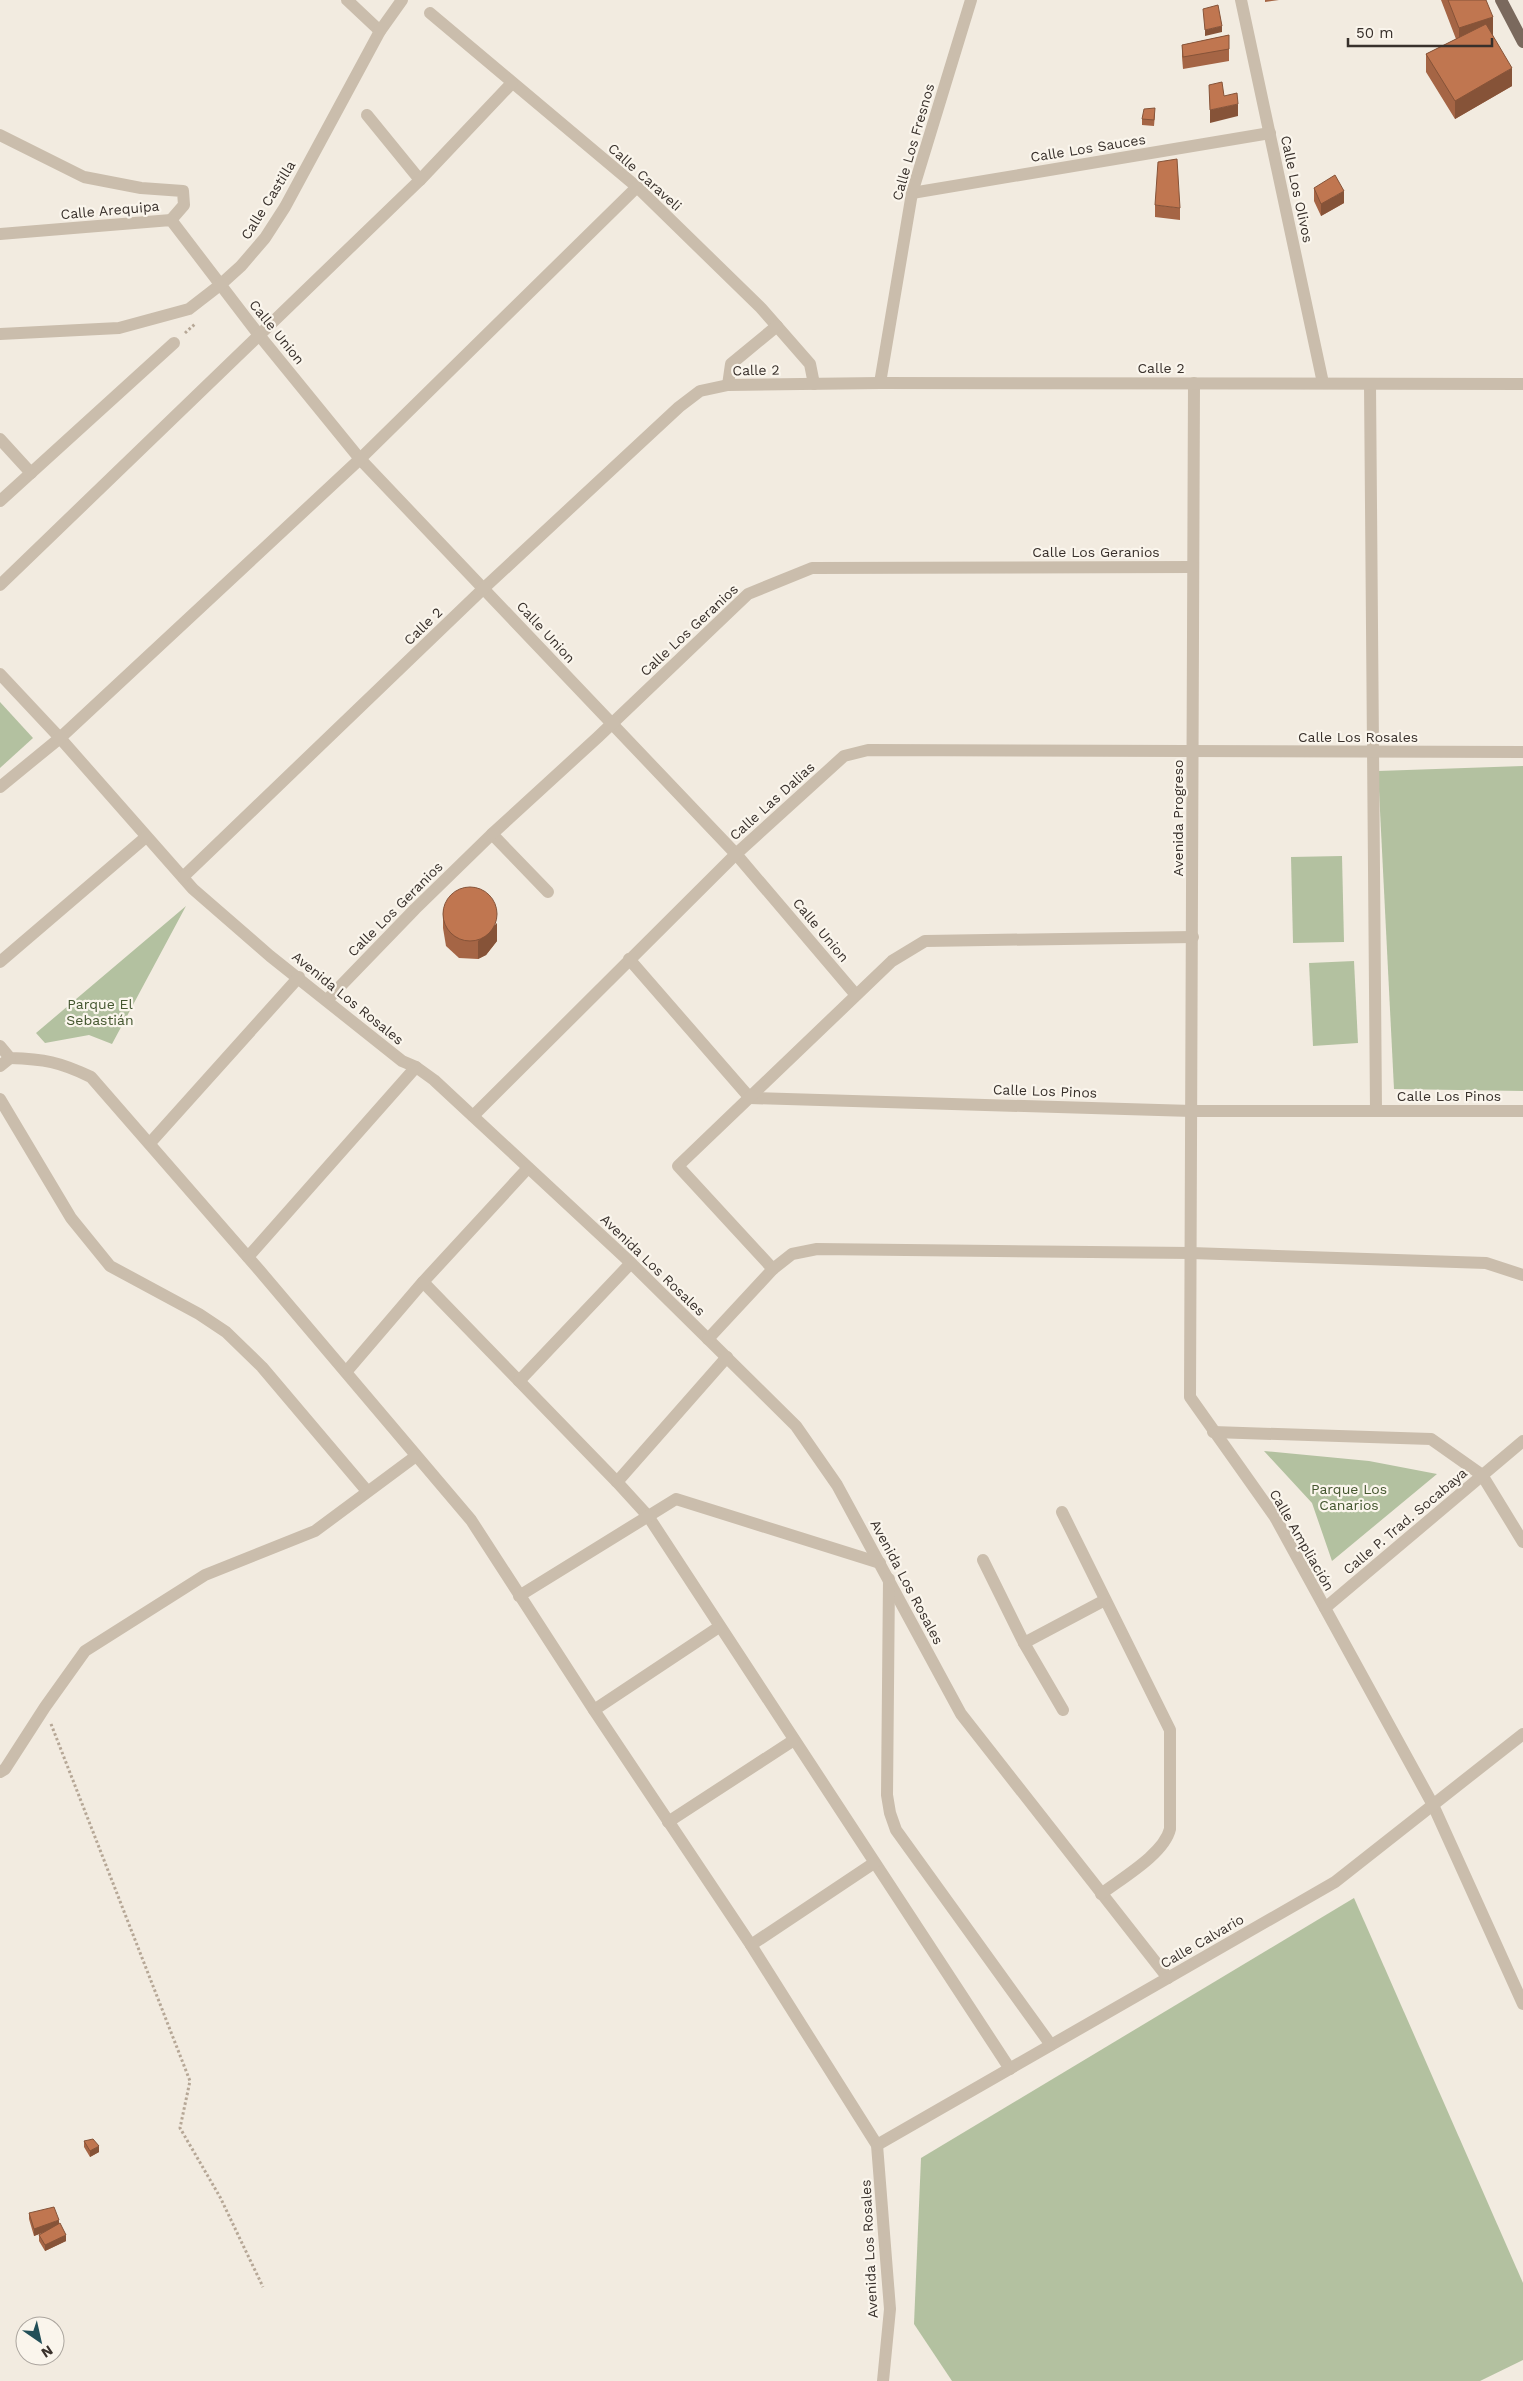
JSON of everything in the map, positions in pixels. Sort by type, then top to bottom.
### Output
[{"type":"main road","points":[[1500,0],[1523,42]]},
{"type":"street","points":[[347,0],[380,32]]},
{"type":"street","name":"Calle Castilla","points":[[0,334],[119,328],[189,309],[220,285],[242,266],[265,238],[285,207],[380,32],[402,0]]},
{"type":"street","name":"Calle Los Fresnos","points":[[880,383],[912,193],[971,0]]},
{"type":"street","name":"Calle Los Olivos","points":[[1241,0],[1323,383]]},
{"type":"street","name":"Calle Caraveli","points":[[430,13],[637,187],[777,326],[810,364],[814,384]]},
{"type":"street","points":[[0,585],[420,180],[512,83]]},
{"type":"street","points":[[367,115],[420,180]]},
{"type":"street","name":"Calle Los Sauces","points":[[912,193],[1270,133]]},
{"type":"street","points":[[0,135],[84,177],[141,188],[183,190],[184,205],[171,220]]},
{"type":"street","points":[[0,787],[60,738],[360,459],[637,187]]},
{"type":"street","name":"Calle Arequipa","points":[[0,234],[171,220],[220,285]]},
{"type":"street","name":"Calle Union","points":[[220,285],[360,459],[736,854],[856,994]]},
{"type":"street","points":[[728,385],[731,364],[777,326]]},
{"type":"street","points":[[0,501],[174,343]]},
{"type":"street","name":"Calle 2","points":[[183,877],[484,588],[679,407],[700,391],[728,385],[880,383],[1523,384]]},
{"type":"street","name":"Avenida Progreso","points":[[1191,1253],[1194,383]]},
{"type":"street","points":[[1370,384],[1376,1111]]},
{"type":"street","points":[[0,438],[31,473]]},
{"type":"street","name":"Calle Los Geranios","points":[[327,1000],[415,909],[492,834],[612,724],[748,594],[812,568],[1193,567]]},
{"type":"street","name":"Avenida Los Rosales","points":[[0,674],[60,738],[183,877],[241,931],[402,1061],[416,1067],[434,1080],[632,1263],[796,1426],[837,1485],[961,1714],[1168,1978]]},
{"type":"street","name":"Calle Las Dalias","points":[[473,1116],[628,959],[736,854],[844,756],[868,750],[1193,751]]},
{"type":"street","name":"Calle Los Rosales","points":[[1193,751],[1523,752]]},
{"type":"street","points":[[492,834],[548,892]]},
{"type":"street","points":[[0,962],[146,837]]},
{"type":"street","points":[[773,1269],[678,1166],[892,961],[925,941],[1193,937]]},
{"type":"street","points":[[628,959],[750,1098]]},
{"type":"street","points":[[150,1143],[299,977]]},
{"type":"street","points":[[0,1046],[5,1062],[42,1059],[65,1064],[92,1077],[248,1257],[470,1520],[750,1945],[877,2145]]},
{"type":"street","points":[[248,1257],[416,1067]]},
{"type":"street","name":"Calle Los Pinos","points":[[750,1098],[1192,1111],[1523,1111]]},
{"type":"street","points":[[0,1099],[71,1218],[110,1266],[199,1314],[226,1332],[262,1367],[367,1491]]},
{"type":"street","points":[[346,1372],[423,1282],[528,1168]]},
{"type":"street","points":[[708,1339],[773,1269],[792,1254],[817,1248],[1191,1253],[1486,1263],[1523,1275]]},
{"type":"street","name":"Calle Ampliación","points":[[1191,1253],[1190,1397],[1275,1517],[1325,1608],[1433,1805],[1518,1981],[1523,2004]]},
{"type":"street","points":[[519,1381],[632,1263]]},
{"type":"street","points":[[423,1282],[648,1516],[1010,2069]]},
{"type":"street","points":[[617,1482],[727,1357]]},
{"type":"street","points":[[1213,1432],[1431,1439],[1482,1476],[1523,1542]]},
{"type":"street","name":"Calle P. Trad. Socabaya","points":[[1325,1608],[1523,1441]]},
{"type":"street","points":[[0,1772],[5,1769],[84,1651],[205,1575],[315,1531],[416,1456]]},
{"type":"street","points":[[519,1596],[676,1499],[880,1563]]},
{"type":"street","points":[[1062,1512],[1170,1730],[1170,1829],[1168,1838],[1158,1850],[1101,1894]]},
{"type":"street","points":[[983,1560],[1024,1643],[1063,1710]]},
{"type":"street","points":[[889,1578],[888,1795],[893,1822],[896,1830],[1051,2045]]},
{"type":"street","points":[[1024,1643],[1105,1600]]},
{"type":"street","points":[[594,1710],[719,1627]]},
{"type":"street","name":"Calle Calvario","points":[[877,2145],[1335,1882],[1523,1734]]},
{"type":"street","points":[[668,1822],[794,1740]]},
{"type":"street","points":[[750,1945],[874,1863]]},
{"type":"street","name":"Avenida Los Rosales","points":[[877,2145],[890,2309],[883,2381]]},
{"type":"path","points":[[45,1707],[190,2081],[180,2128],[220,2198],[263,2287]]},
{"type":"green space","points":[[0,702],[33,738],[0,768]]},
{"type":"green space","points":[[1523,766],[1523,1091],[1394,1089],[1378,771]]},
{"type":"green space","points":[[1342,856],[1344,942],[1293,943],[1291,857]]},
{"type":"green space","name":"Parque El Sebastián","points":[[186,906],[112,1044],[89,1035],[45,1043],[36,1033]]},
{"type":"green space","points":[[1354,961],[1358,1043],[1313,1046],[1309,963]]},
{"type":"green space","name":"Parque Los Canarios","points":[[1264,1451],[1369,1461],[1437,1474],[1332,1561],[1312,1503]]},
{"type":"green space","points":[[1354,1898],[1523,2283],[1523,2360],[1480,2381],[952,2381],[914,2324],[921,2158]]},
{"type":"building","points":[[1448,0],[1486,0],[1493,17],[1459,28]]},
{"type":"building","points":[[1218,5],[1222,26],[1205,30],[1203,9]]},
{"type":"building","points":[[1486,24],[1512,68],[1455,101],[1426,54]]},
{"type":"building","points":[[1229,35],[1229,49],[1183,57],[1182,45]]},
{"type":"building","points":[[1222,82],[1224,96],[1237,93],[1238,104],[1210,110],[1209,85]]},
{"type":"building","points":[[1155,108],[1154,120],[1142,119],[1144,109]]},
{"type":"building","points":[[1177,159],[1180,208],[1155,205],[1158,162]]},
{"type":"building","points":[[1335,175],[1344,191],[1321,204],[1314,188]]},
{"type":"building","points":[[470,887],[480,889],[489,895],[495,904],[497,914],[495,924],[489,933],[480,939],[470,941],[460,939],[451,933],[445,924],[443,914],[445,904],[451,895],[460,889]]},
{"type":"building","points":[[93,2139],[99,2146],[90,2151],[84,2141]]},
{"type":"building","points":[[54,2207],[59,2220],[34,2229],[29,2213]]},
{"type":"building","points":[[60,2223],[66,2235],[45,2245],[39,2235]]}]
